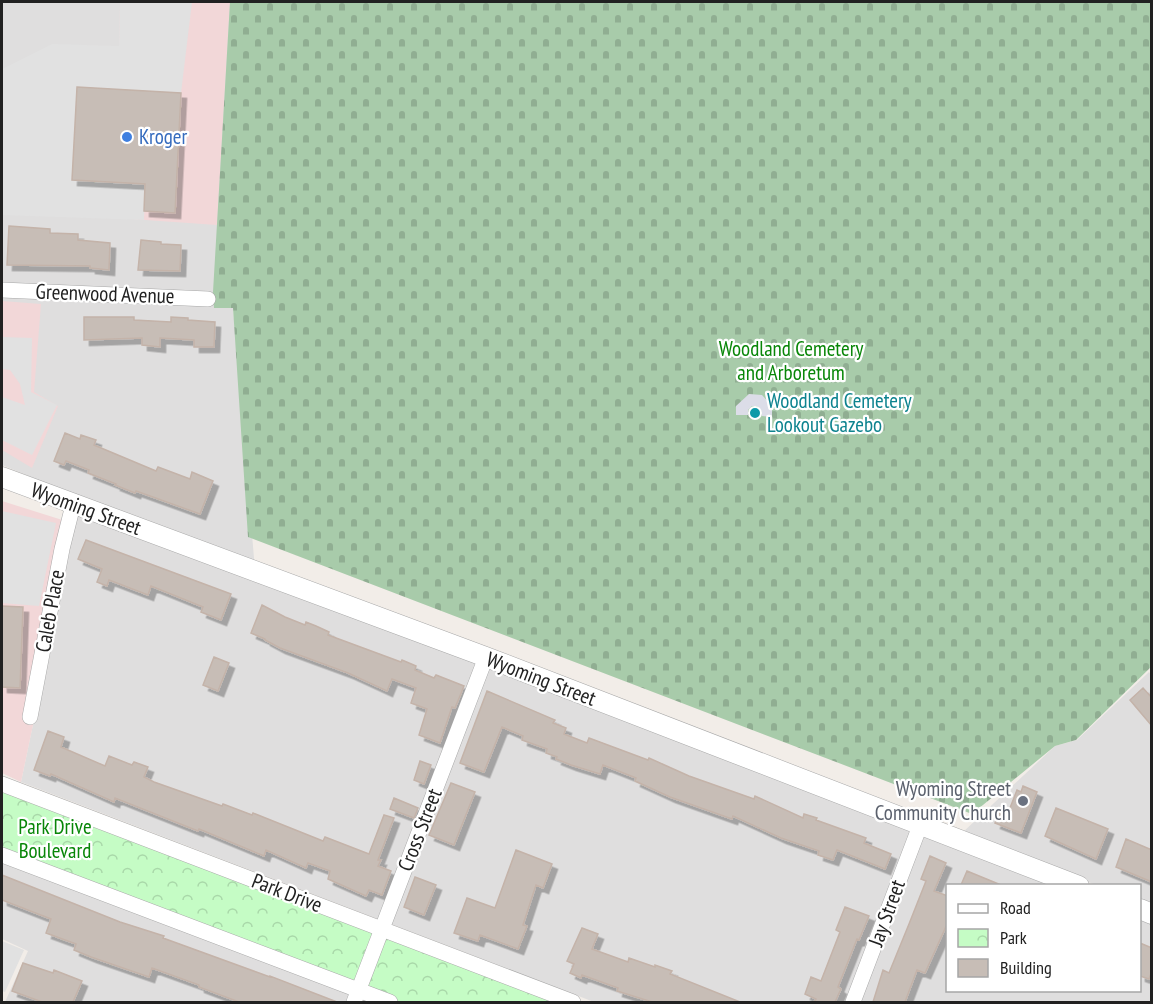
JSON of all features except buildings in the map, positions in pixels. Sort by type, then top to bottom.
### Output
[{"type":"street","name":"Greenwood Avenue","points":[[2,290],[208,299]]},
{"type":"street","name":"Wyoming Street","points":[[2,477],[486,657],[1077,884]]},
{"type":"street","name":"Caleb Place","points":[[30,717],[62,549],[73,505]]},
{"type":"street","name":"Cross Street","points":[[356,997],[486,657]]},
{"type":"street","name":"Park Drive","points":[[2,784],[573,1002]]},
{"type":"street","name":"Jay Street","points":[[854,1002],[921,824]]},
{"type":"street","points":[[2,855],[356,997],[390,1002]]},
{"type":"shaded area","points":[[2,2],[231,2],[233,308],[255,570],[2,465]]},
{"type":"shaded area","points":[[120,2],[230,2],[217,225],[2,210],[2,72],[119,75]]},
{"type":"shaded area","points":[[120,2],[192,2],[181,93],[77,87],[72,180],[145,184],[144,220],[2,215],[2,69],[52,44],[119,46]]},
{"type":"shaded area","points":[[2,301],[41,304],[34,392],[58,406],[32,468],[2,450]]},
{"type":"shaded area","points":[[2,337],[32,338],[31,392],[57,405],[32,455],[2,440],[2,397],[25,405],[20,384],[10,370],[2,369]]},
{"type":"shaded area","points":[[749,394],[762,395],[772,406],[772,417],[762,416],[757,406],[752,406],[748,410],[748,415],[736,415],[736,406]]},
{"type":"shaded area","points":[[2,501],[75,524],[21,782],[2,773]]},
{"type":"shaded area","points":[[2,511],[56,523],[39,606],[2,603]]},
{"type":"shaded area","points":[[77,514],[477,661],[1054,884],[946,884],[946,992],[1141,992],[1141,919],[1151,923],[1151,1002],[594,1002],[21,782]]},
{"type":"shaded area","points":[[1149,672],[1151,675],[1151,908],[1141,903],[1141,884],[1093,884],[962,833],[1055,746],[1077,740]]},
{"type":"shaded area","points":[[2,858],[382,1002],[5,1002],[28,951],[2,939]]},
{"type":"shaded area","points":[[2,941],[24,950],[5,992],[2,991]]},
{"type":"green space","name":"Woodland Cemetery and Arboretum","points":[[230,2],[1151,2],[1151,667],[1076,740],[1055,746],[972,814],[248,537],[233,308],[214,308],[213,292]]},
{"type":"green space","name":"Park Drive Boulevard","points":[[2,784],[573,1002],[390,1002],[2,855]]},
{"type":"place","name":"Kroger","points":[[127,137]]},
{"type":"place","name":"Woodland Cemetery Lookout Gazebo","points":[[755,413]]},
{"type":"place","name":"Wyoming Street Community Church","points":[[1023,801]]}]
